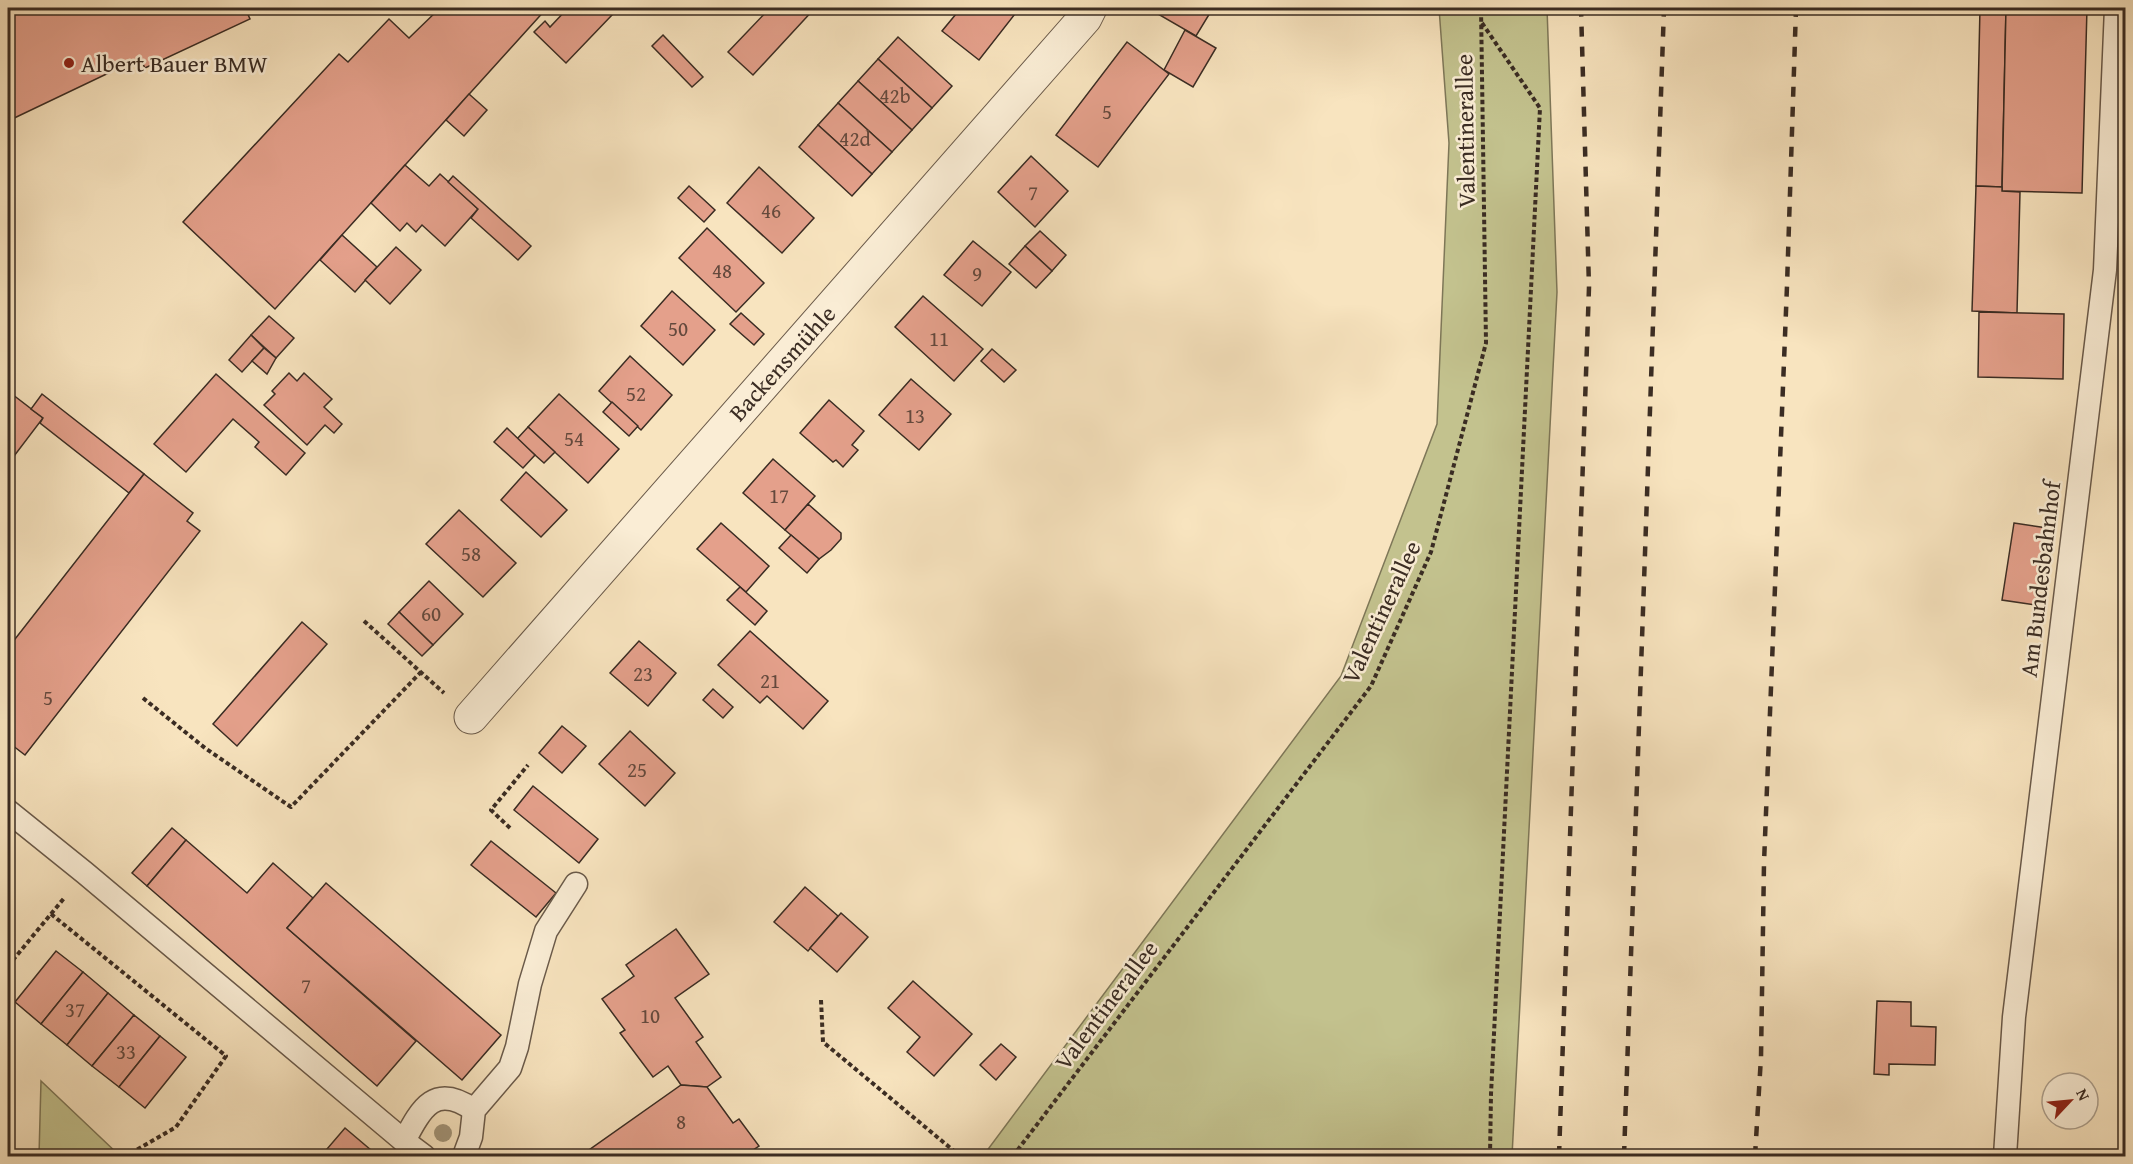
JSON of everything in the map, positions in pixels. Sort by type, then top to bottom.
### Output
[{"type":"street","name":"Backensmühle","points":[[471,717],[667,492],[915,214],[1085,18],[1090,8]]},
{"type":"lane","name":"Am Bundesbahnhof","points":[[2005,1156],[2014,1017],[2105,270],[2116,8]]},
{"type":"lane","points":[[8,811],[423,1156]]},
{"type":"lane","points":[[464,1156],[471,1137],[474,1110],[510,1068],[517,1047],[530,984],[546,931],[576,884]]},
{"type":"lane","points":[[404,1140],[419,1113],[436,1099],[459,1100],[474,1110]]},
{"type":"path","name":"Valentinerallee","points":[[1013,1156],[1371,686],[1431,552],[1486,343],[1481,8]]},
{"type":"path","points":[[1482,23],[1540,108],[1491,1094],[1490,1156]]},
{"type":"path","points":[[364,621],[471,717]]},
{"type":"path","points":[[143,698],[205,748],[291,807],[421,672]]},
{"type":"path","points":[[510,828],[490,810],[528,765]]},
{"type":"path","points":[[8,966],[85,873]]},
{"type":"path","points":[[51,914],[226,1056],[176,1127],[131,1153]]},
{"type":"path","points":[[821,1000],[823,1042],[960,1156]]},
{"type":"shaded area","points":[[1439,8],[1547,8],[1557,292],[1512,1156],[983,1156],[1341,676],[1437,424],[1449,143]]},
{"type":"shaded area","points":[[41,1081],[120,1156],[39,1156]]},
{"type":"building","name":"Albert Bauer BMW","points":[[8,8],[245,8],[250,19],[145,68],[140,58],[8,121]]},
{"type":"building","points":[[440,8],[547,8],[275,309],[183,222],[339,54],[348,62],[389,19],[409,38]]},
{"type":"building","points":[[568,8],[605,8],[612,15],[566,63],[534,32],[545,21],[550,27]]},
{"type":"building","points":[[770,8],[815,8],[753,75],[728,52]]},
{"type":"building","points":[[961,8],[1007,8],[1015,14],[979,60],[942,31]]},
{"type":"building","points":[[1152,8],[1213,8],[1196,36],[1151,10]]},
{"type":"building","points":[[1980,8],[2006,8],[2002,187],[1976,186]]},
{"type":"building","points":[[2006,8],[2087,8],[2082,193],[2002,191]]},
{"type":"building","points":[[1185,30],[1216,48],[1193,87],[1164,70]]},
{"type":"building","points":[[663,35],[703,77],[692,87],[652,46]]},
{"type":"building","points":[[898,37],[952,86],[932,108],[878,59]]},
{"type":"building","points":[[1127,42],[1169,74],[1098,167],[1056,135]]},
{"type":"building","points":[[878,59],[932,108],[912,130],[858,81]]},
{"type":"building","points":[[858,81],[912,130],[892,152],[838,103]]},
{"type":"building","points":[[469,94],[487,110],[464,136],[446,120]]},
{"type":"building","points":[[838,103],[892,152],[872,174],[818,125]]},
{"type":"building","points":[[818,125],[872,174],[852,196],[799,147]]},
{"type":"building","points":[[1031,156],[1068,191],[1035,227],[998,192]]},
{"type":"building","points":[[405,165],[429,186],[440,174],[478,209],[445,246],[422,225],[416,232],[407,223],[400,231],[371,203]]},
{"type":"building","points":[[759,167],[814,218],[782,253],[727,203]]},
{"type":"building","points":[[453,176],[531,246],[518,260],[471,218],[478,209],[448,182]]},
{"type":"building","points":[[689,186],[715,210],[704,222],[678,198]]},
{"type":"building","points":[[1976,186],[2002,187],[2002,191],[2020,192],[2017,313],[1972,311]]},
{"type":"building","points":[[707,228],[764,283],[736,312],[679,258]]},
{"type":"building","points":[[1040,231],[1066,255],[1052,271],[1025,246]]},
{"type":"building","points":[[342,235],[377,267],[355,292],[320,260]]},
{"type":"building","points":[[973,241],[1011,272],[982,306],[944,275]]},
{"type":"building","points":[[1025,246],[1052,271],[1036,288],[1009,264]]},
{"type":"building","points":[[396,247],[421,270],[390,304],[365,280]]},
{"type":"building","points":[[672,291],[715,330],[683,365],[641,326]]},
{"type":"building","points":[[923,296],[983,349],[954,381],[895,327]]},
{"type":"building","points":[[1979,312],[2064,314],[2063,379],[1978,377]]},
{"type":"building","points":[[741,313],[764,334],[754,345],[730,324]]},
{"type":"building","points":[[269,316],[294,338],[276,358],[251,335]]},
{"type":"building","points":[[251,335],[264,348],[242,372],[229,360]]},
{"type":"building","points":[[264,348],[276,358],[267,374],[252,361]]},
{"type":"building","points":[[992,349],[1016,370],[1004,382],[981,361]]},
{"type":"building","points":[[630,356],[672,395],[641,430],[599,391]]},
{"type":"building","points":[[289,373],[297,381],[304,373],[332,399],[324,407],[342,424],[334,433],[325,425],[307,445],[264,405],[275,394],[272,391]]},
{"type":"building","points":[[216,374],[305,453],[286,475],[255,447],[259,442],[233,419],[186,472],[154,444]]},
{"type":"building","points":[[911,379],[951,414],[919,450],[879,415]]},
{"type":"building","points":[[8,391],[43,418],[8,464]]},
{"type":"building","points":[[42,394],[144,474],[129,493],[40,423],[43,418],[31,409]]},
{"type":"building","points":[[559,394],[619,449],[588,483],[528,427]]},
{"type":"building","points":[[829,400],[864,431],[852,445],[858,450],[843,467],[836,460],[833,462],[800,433]]},
{"type":"building","points":[[612,402],[638,426],[629,436],[603,412]]},
{"type":"building","points":[[528,427],[555,452],[544,463],[517,439]]},
{"type":"building","points":[[507,428],[535,455],[523,468],[494,442]]},
{"type":"building","points":[[773,459],[815,496],[785,530],[743,493]]},
{"type":"building","points":[[526,472],[567,510],[541,537],[501,500]]},
{"type":"building","points":[[144,474],[193,513],[187,521],[200,531],[25,755],[8,742],[8,648]]},
{"type":"building","points":[[808,504],[841,533],[841,539],[819,559],[785,530]]},
{"type":"building","points":[[459,510],[516,563],[483,597],[426,544]]},
{"type":"building","points":[[721,523],[769,566],[746,592],[697,549]]},
{"type":"building","points":[[2014,523],[2047,528],[2035,605],[2002,600]]},
{"type":"building","points":[[791,535],[819,559],[807,573],[779,548]]},
{"type":"building","points":[[429,581],[463,614],[433,645],[399,612]]},
{"type":"building","points":[[740,587],[767,611],[755,625],[727,600]]},
{"type":"building","points":[[399,612],[433,645],[422,656],[388,624]]},
{"type":"building","points":[[302,622],[327,644],[237,746],[213,724]]},
{"type":"building","points":[[750,631],[828,701],[803,729],[767,696],[760,703],[718,665]]},
{"type":"building","points":[[639,641],[676,673],[648,706],[610,673]]},
{"type":"building","points":[[713,689],[733,707],[723,718],[703,700]]},
{"type":"building","points":[[562,726],[586,746],[562,773],[539,753]]},
{"type":"building","points":[[630,731],[675,773],[645,806],[599,764]]},
{"type":"building","points":[[533,786],[598,839],[579,863],[514,810]]},
{"type":"building","points":[[172,828],[186,840],[147,886],[132,873]]},
{"type":"building","points":[[186,840],[247,893],[273,863],[313,898],[287,928],[416,1041],[377,1086],[147,886]]},
{"type":"building","points":[[491,841],[556,893],[536,917],[471,865]]},
{"type":"building","points":[[326,883],[501,1035],[462,1080],[287,928]]},
{"type":"building","points":[[805,887],[838,916],[808,951],[774,922]]},
{"type":"building","points":[[841,913],[868,937],[837,972],[810,948]]},
{"type":"building","points":[[676,929],[709,974],[675,998],[703,1037],[696,1042],[721,1077],[707,1087],[681,1085],[668,1066],[653,1077],[620,1033],[625,1030],[602,999],[634,976],[626,965]]},
{"type":"building","points":[[56,951],[83,972],[41,1024],[15,1002]]},
{"type":"building","points":[[83,972],[108,993],[67,1045],[41,1024]]},
{"type":"building","points":[[913,981],[972,1034],[934,1076],[907,1052],[920,1037],[888,1008]]},
{"type":"building","points":[[108,993],[134,1015],[92,1066],[67,1045]]},
{"type":"building","points":[[1877,1001],[1911,1002],[1911,1026],[1936,1027],[1935,1065],[1889,1064],[1889,1075],[1874,1074]]},
{"type":"building","points":[[134,1015],[160,1036],[119,1087],[92,1066]]},
{"type":"building","points":[[160,1036],[186,1057],[145,1108],[119,1087]]},
{"type":"building","points":[[1001,1044],[1016,1057],[996,1080],[980,1065]]},
{"type":"building","points":[[681,1085],[707,1087],[733,1123],[739,1119],[759,1146],[744,1156],[594,1156],[589,1150]]},
{"type":"building","points":[[345,1128],[378,1156],[321,1156]]},
{"type":"railway","points":[[1559,1156],[1589,287],[1581,8]]},
{"type":"railway","points":[[1624,1156],[1664,8]]},
{"type":"railway","points":[[1755,1156],[1761,1057],[1764,863],[1796,8]]},
{"type":"place","name":"Albert Bauer BMW","points":[[69,63]]}]
